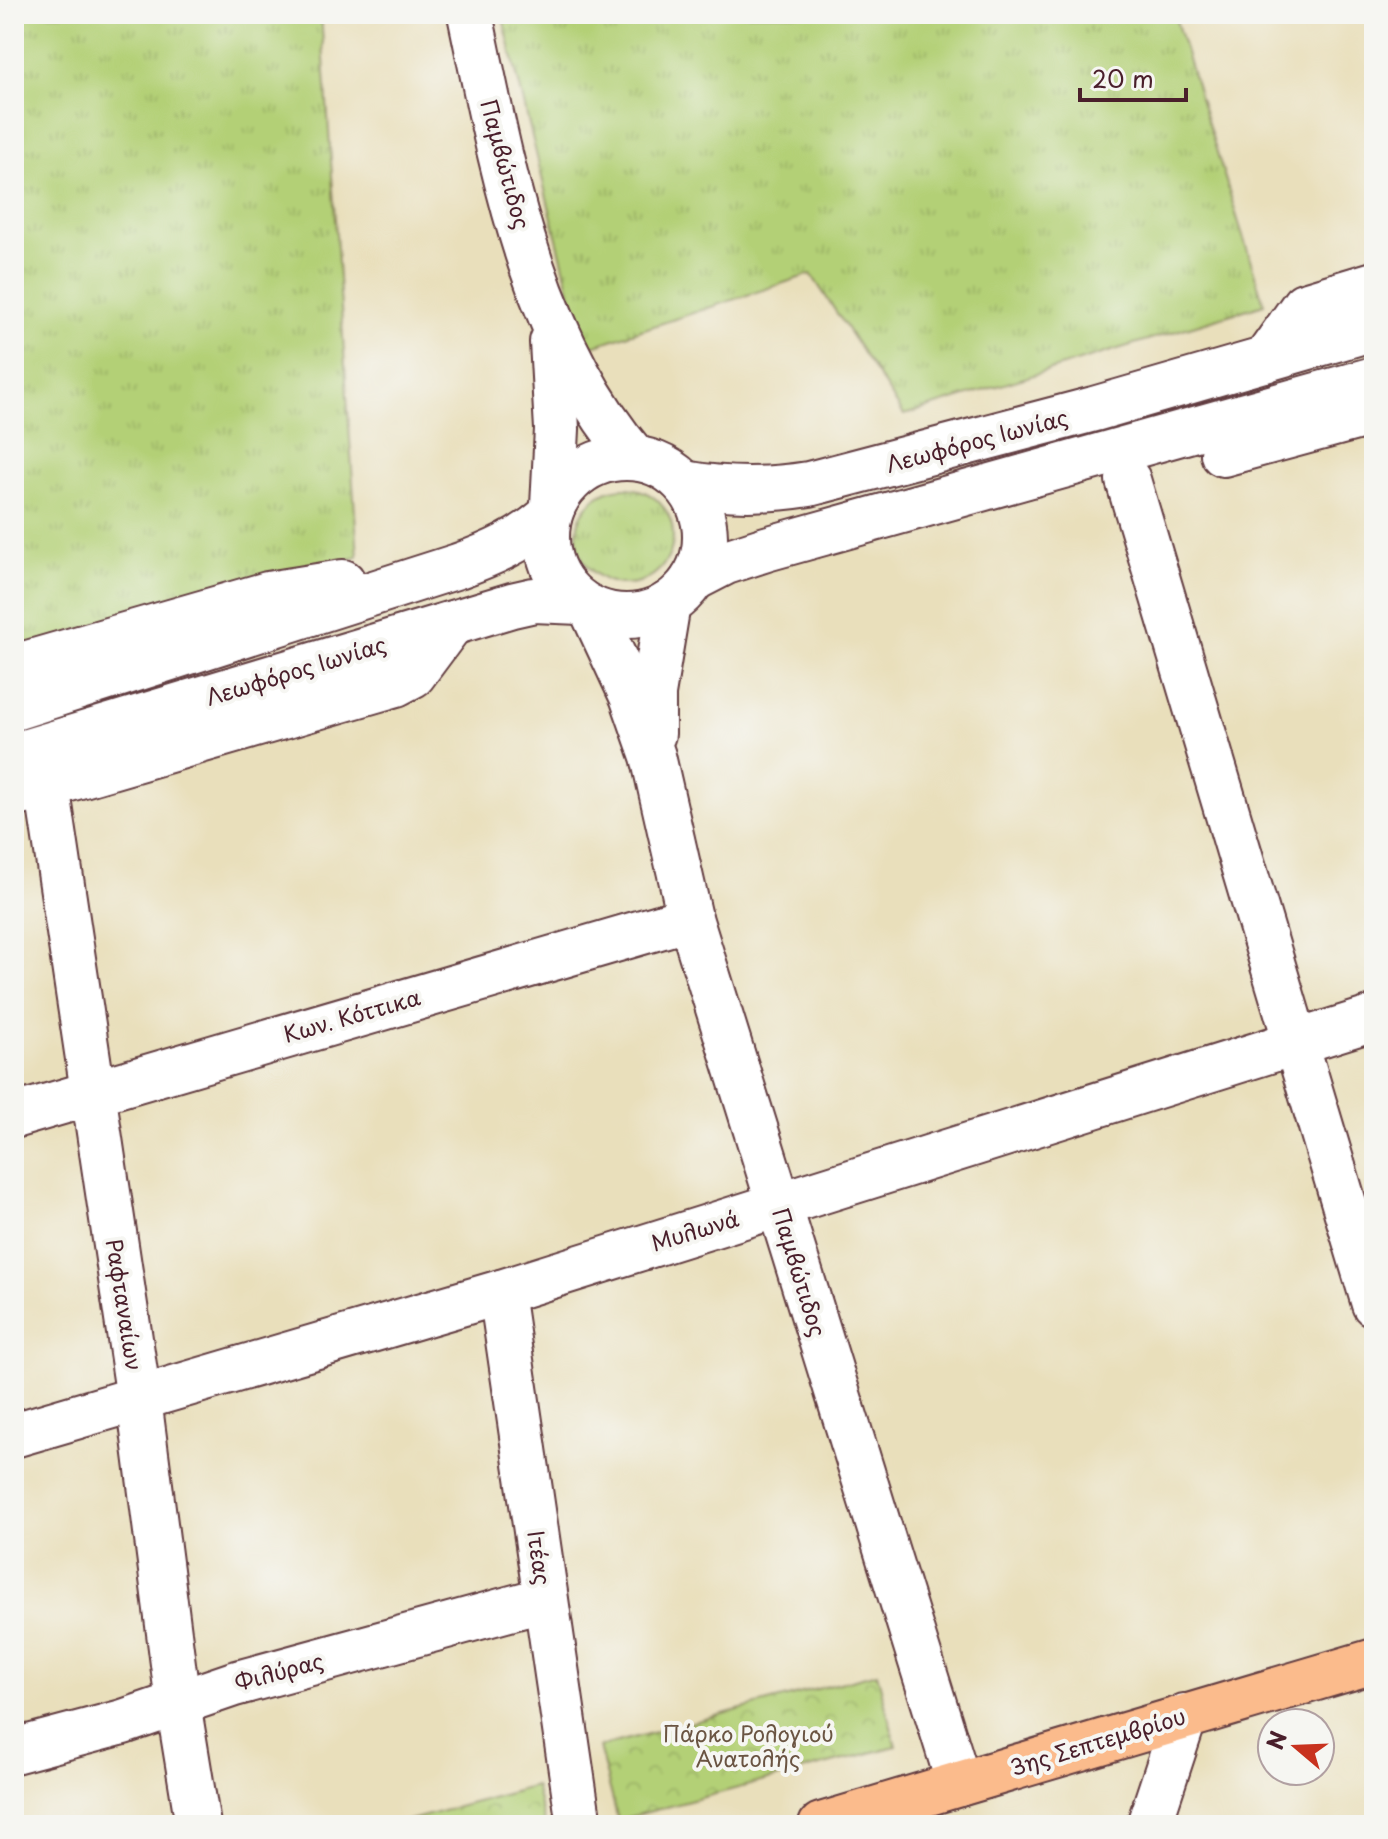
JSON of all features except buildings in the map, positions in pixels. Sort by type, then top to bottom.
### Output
[{"type":"main road","name":"3ης Σεπτεμβρίου","points":[[821,1825],[1374,1661]]},
{"type":"street","name":"Παμβώτιδος","points":[[470,14],[503,172],[549,312],[571,366],[602,419],[635,458]]},
{"type":"street","points":[[1265,360],[1304,305],[1374,284]]},
{"type":"street","name":"Παμβώτιδος","points":[[549,312],[557,429],[551,512]]},
{"type":"street","name":"Λεωφόρος Ιωνίας","points":[[684,483],[726,491],[771,490],[809,484],[1037,425],[1374,328]]},
{"type":"street","points":[[681,592],[703,555],[705,529],[698,504],[684,483],[662,466],[635,458],[610,459],[587,468],[567,484],[551,512],[547,541],[552,564],[563,585],[586,605],[630,616],[681,592],[726,562],[1374,379]]},
{"type":"street","points":[[833,531],[903,540],[1374,413]]},
{"type":"street","points":[[1128,480],[1374,1304]]},
{"type":"street","points":[[14,708],[389,591],[499,552],[551,512]]},
{"type":"street","points":[[14,667],[268,594],[343,582],[389,591]]},
{"type":"street","name":"Παμβώτιδος","points":[[653,756],[653,694],[681,592]]},
{"type":"street","name":"Λεωφόρος Ιωνίας","points":[[14,755],[534,600],[586,605]]},
{"type":"street","name":"Παμβώτιδος","points":[[586,605],[632,696],[653,756],[690,918],[959,1784]]},
{"type":"street","points":[[31,790],[396,684],[413,675],[451,624]]},
{"type":"street","name":"Ραφταναίων","points":[[31,790],[91,1092],[139,1399],[178,1703],[198,1825]]},
{"type":"street","name":"Κων. Κόττικα","points":[[14,1116],[690,918]]},
{"type":"street","name":"Μυλωνά","points":[[14,1435],[501,1292],[1374,1018]]},
{"type":"street","name":"Ιτέας","points":[[501,1292],[579,1825]]},
{"type":"street","name":"Φιλύρας","points":[[14,1751],[234,1684],[545,1599]]},
{"type":"street","points":[[1149,1825],[1185,1716]]},
{"type":"green space","points":[[14,14],[321,14],[358,557],[14,655]]},
{"type":"green space","points":[[502,14],[1174,14],[1264,304],[904,415],[811,274],[584,349]]},
{"type":"green space","points":[[625,488],[643,492],[659,502],[669,518],[673,536],[669,554],[659,570],[643,580],[625,584],[607,580],[591,570],[581,554],[577,536],[581,518],[591,502],[607,492]]},
{"type":"green space","name":"Πάρκο Ρολογιού Ανατολής","points":[[877,1673],[896,1746],[618,1820],[599,1747]]},
{"type":"green space","points":[[535,1786],[545,1825],[392,1825]]}]
